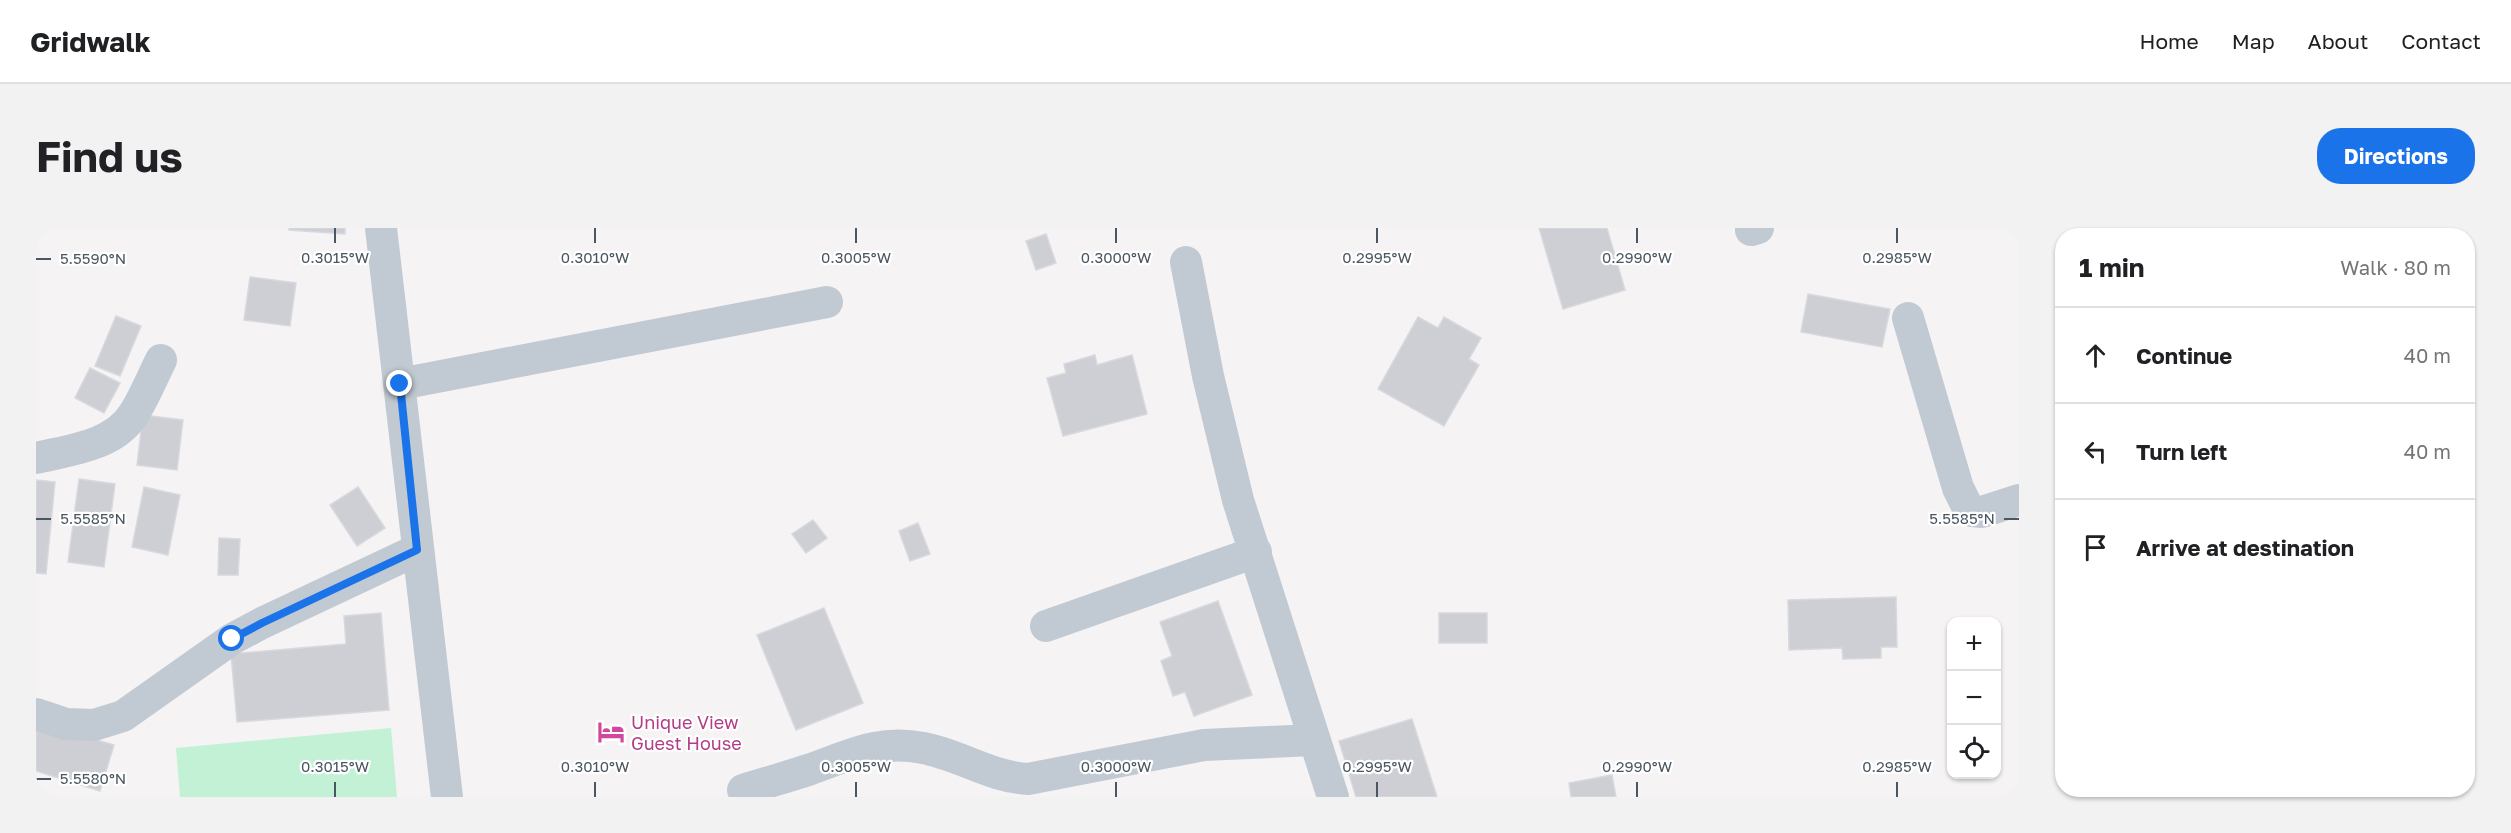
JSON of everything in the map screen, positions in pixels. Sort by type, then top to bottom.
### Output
[{"type":"street","points":[[381,228],[447,797]]},
{"type":"street","points":[[1186,262],[1208,376],[1238,500],[1333,797]]},
{"type":"street","points":[[400,384],[827,302]]},
{"type":"street","points":[[1908,318],[1958,488],[1966,504],[1972,511],[1982,512],[2019,500]]},
{"type":"street","points":[[36,458],[90,445],[117,432],[133,416],[161,360]]},
{"type":"street","points":[[36,714],[66,724],[94,724],[123,716],[232,639],[417,550]]},
{"type":"street","points":[[1046,626],[1256,552]]},
{"type":"street","points":[[743,790],[810,769],[852,752],[881,745],[924,748],[1008,778],[1028,779],[1204,745],[1313,740]]},
{"type":"green space","points":[[391,728],[397,797],[180,797],[176,748]]},
{"type":"building","points":[[289,228],[345,228],[345,234],[289,230]]},
{"type":"building","points":[[1539,228],[1607,228],[1625,290],[1563,309]]},
{"type":"building","points":[[1046,234],[1056,263],[1036,270],[1026,241]]},
{"type":"building","points":[[250,277],[296,283],[290,326],[244,320]]},
{"type":"building","points":[[1808,294],[1890,309],[1882,347],[1801,332]]},
{"type":"building","points":[[116,316],[141,326],[120,376],[95,366]]},
{"type":"building","points":[[1418,317],[1438,328],[1444,317],[1481,338],[1469,359],[1479,365],[1444,426],[1378,389]]},
{"type":"building","points":[[1095,355],[1097,365],[1132,355],[1147,414],[1063,436],[1047,378],[1066,373],[1064,364]]},
{"type":"building","points":[[90,368],[120,383],[104,413],[75,398]]},
{"type":"building","points":[[143,415],[183,420],[177,470],[137,465]]},
{"type":"building","points":[[79,479],[115,484],[104,567],[68,562]]},
{"type":"building","points":[[36,480],[55,482],[46,574],[36,573]]},
{"type":"building","points":[[144,487],[180,495],[168,555],[132,547]]},
{"type":"building","points":[[358,487],[385,528],[357,546],[330,505]]},
{"type":"building","points":[[813,520],[827,538],[806,553],[792,534]]},
{"type":"building","points":[[918,523],[930,554],[910,561],[899,531]]},
{"type":"building","points":[[219,538],[240,539],[238,575],[218,575]]},
{"type":"building","points":[[1896,597],[1897,647],[1881,647],[1881,658],[1843,659],[1842,648],[1789,650],[1788,600]]},
{"type":"building","points":[[1218,601],[1252,695],[1194,716],[1185,692],[1173,696],[1161,661],[1172,656],[1160,622]]},
{"type":"building","points":[[824,608],[863,703],[796,730],[757,635]]},
{"type":"building","points":[[381,613],[389,710],[237,722],[231,654],[346,644],[344,616]]},
{"type":"building","points":[[1439,613],[1487,613],[1487,643],[1439,643]]},
{"type":"building","points":[[1412,719],[1437,797],[1356,797],[1339,741]]},
{"type":"building","points":[[36,722],[114,745],[100,791],[36,771]]},
{"type":"building","points":[[1612,775],[1616,797],[1571,797],[1569,783]]},
{"type":"place","name":"Unique View Guest House","points":[[611,732]]},
{"type":"route","points":[[232,639],[417,550],[400,384]]}]
